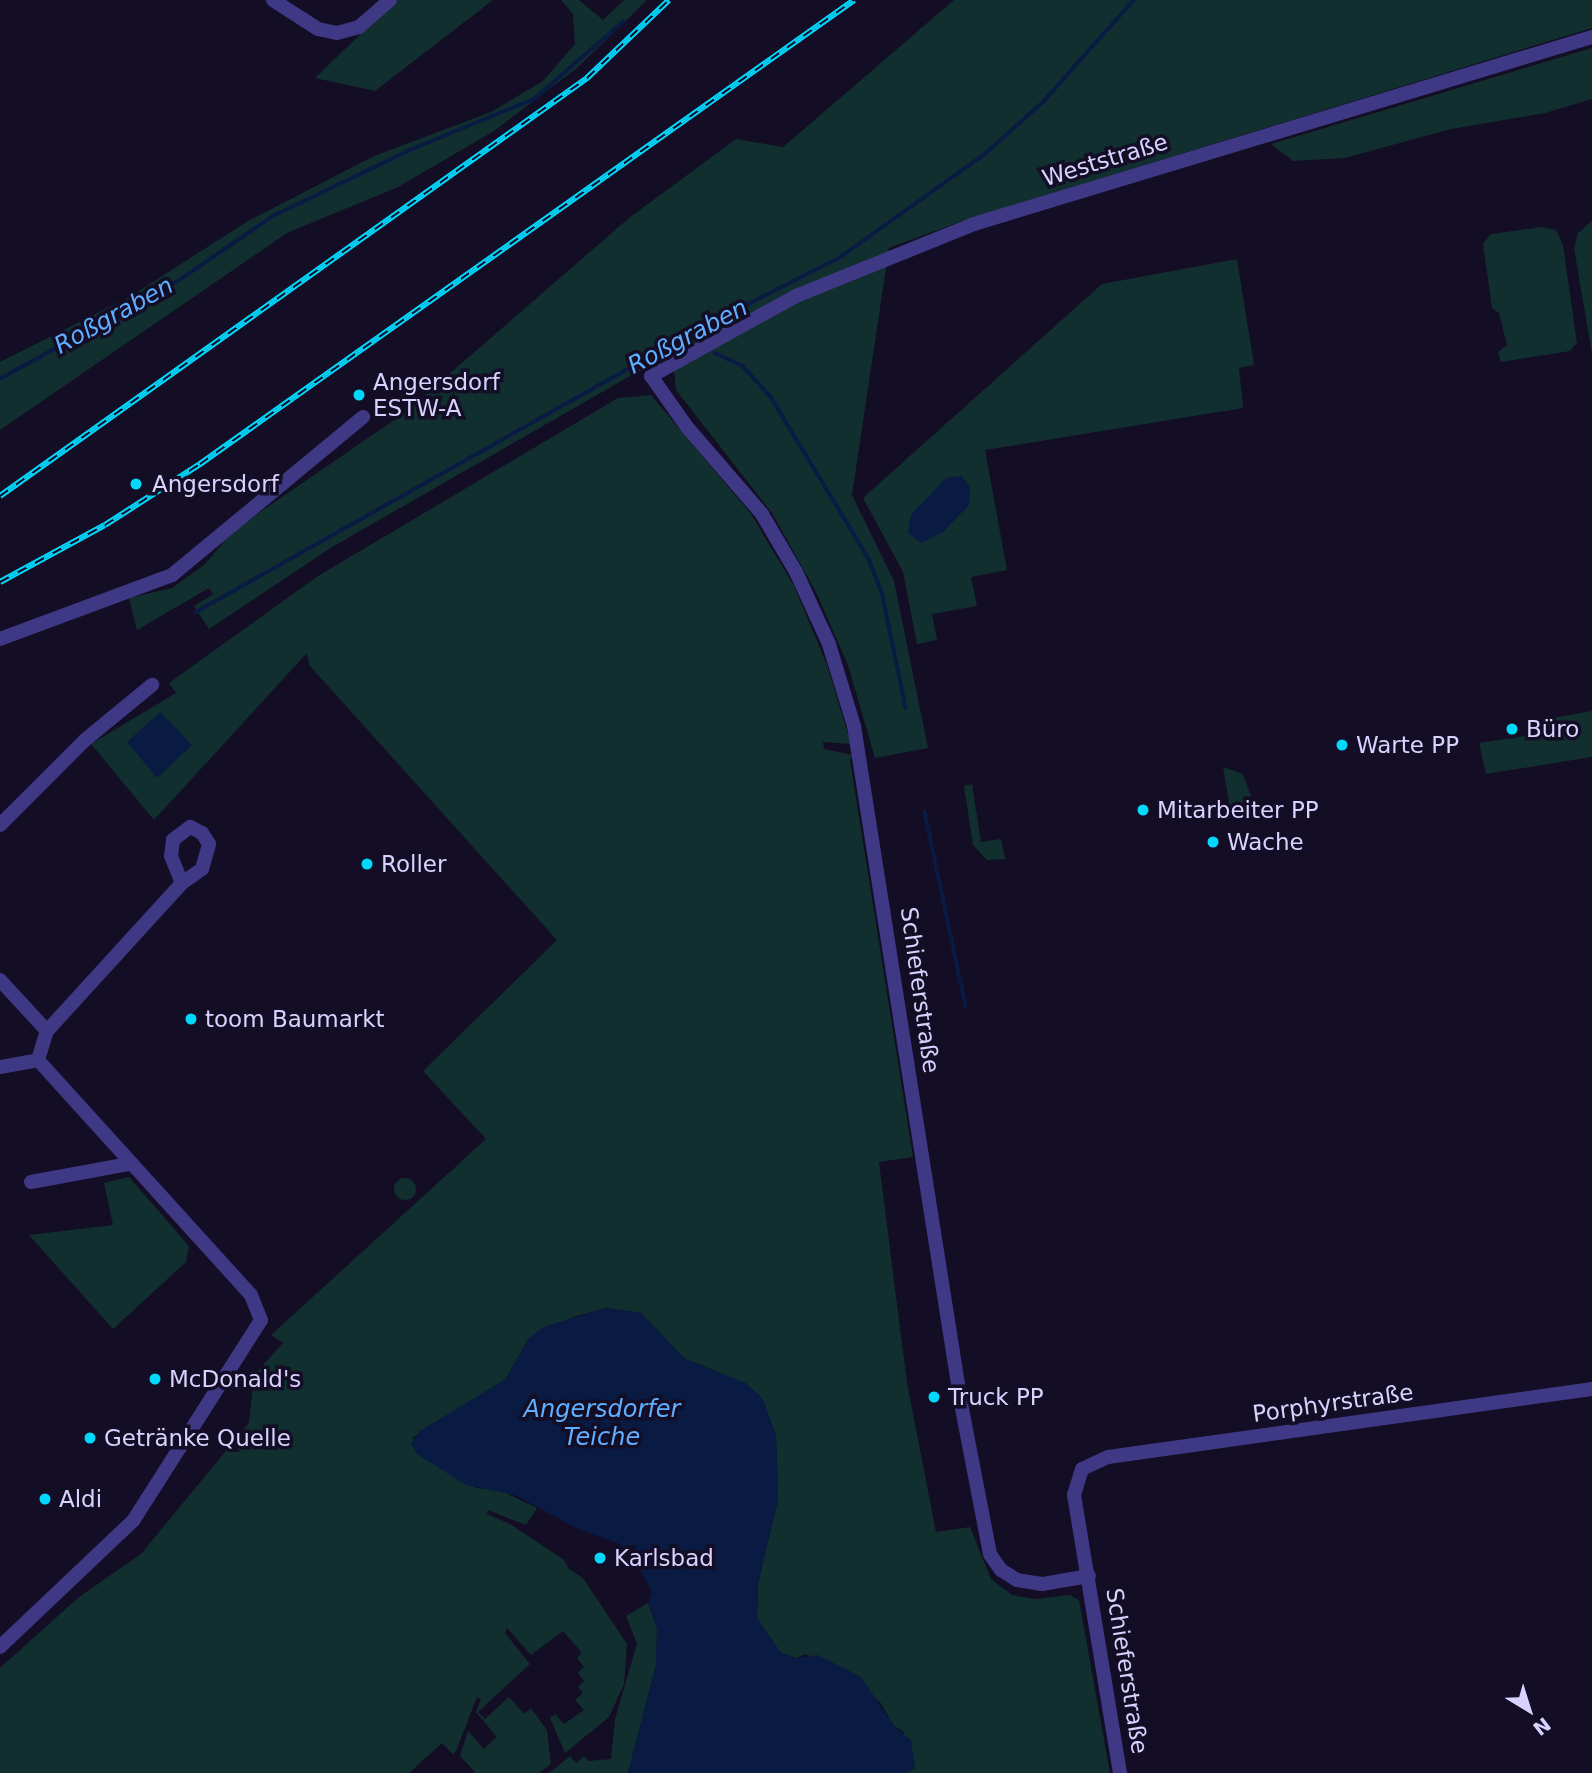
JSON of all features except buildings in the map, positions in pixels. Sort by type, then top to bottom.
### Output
[{"type":"street","points":[[273,0],[318,29],[337,33],[359,27],[390,0]]},
{"type":"street","name":"Weststraße","points":[[652,376],[796,296],[974,223],[1592,37]]},
{"type":"street","name":"Schieferstraße","points":[[652,376],[687,427],[762,514],[796,572],[829,644],[854,726],[961,1403],[990,1554],[1001,1570],[1017,1580],[1042,1584],[1089,1576]]},
{"type":"street","points":[[0,639],[172,575],[363,416]]},
{"type":"street","points":[[0,825],[85,740],[152,685]]},
{"type":"street","points":[[38,1060],[47,1031],[182,883]]},
{"type":"street","points":[[0,981],[47,1031]]},
{"type":"street","points":[[0,1067],[38,1060]]},
{"type":"street","points":[[0,1647],[133,1521],[261,1320],[251,1295],[129,1164],[38,1060]]},
{"type":"street","points":[[31,1182],[129,1164]]},
{"type":"street","name":"Porphyrstraße","points":[[1082,1469],[1108,1457],[1592,1389]]},
{"type":"street","name":"Schieferstraße","points":[[1082,1469],[1074,1495],[1120,1773]]},
{"type":"green space","points":[[396,0],[493,0],[375,91],[315,78]]},
{"type":"green space","points":[[561,0],[579,0],[603,20],[624,0],[647,0],[577,68],[494,131],[398,187],[287,233],[0,430],[0,362],[131,296],[248,221],[374,156],[491,112],[543,81],[575,44],[573,14]]},
{"type":"green space","points":[[954,0],[1592,0],[1592,28],[962,221],[889,248],[852,495],[894,581],[928,748],[875,758],[848,665],[816,592],[772,513],[676,390],[672,352],[332,547],[209,629],[194,606],[213,594],[209,588],[137,630],[129,598],[172,588],[204,565],[234,530],[403,414],[629,218],[736,139],[783,147]]},
{"type":"green space","points":[[1592,48],[1592,99],[1545,113],[1451,129],[1345,158],[1293,161],[1271,144]]},
{"type":"green space","points":[[1592,221],[1592,354],[1574,248],[1578,233]]},
{"type":"green space","points":[[1542,227],[1556,230],[1563,245],[1577,343],[1570,351],[1501,362],[1498,352],[1507,345],[1499,313],[1492,308],[1483,244],[1491,234]]},
{"type":"green space","points":[[1237,259],[1254,365],[1239,368],[1243,408],[985,450],[1007,570],[971,577],[977,606],[932,614],[937,640],[917,644],[903,572],[863,498],[1102,284]]},
{"type":"green space","points":[[651,395],[751,514],[794,586],[827,665],[851,744],[823,742],[824,749],[853,755],[850,760],[913,1157],[879,1162],[907,1383],[936,1532],[970,1527],[991,1579],[1012,1595],[1036,1599],[1070,1595],[1079,1600],[1110,1773],[906,1773],[913,1769],[903,1731],[894,1726],[880,1702],[806,1654],[796,1658],[780,1652],[757,1618],[758,1583],[778,1500],[776,1435],[716,1371],[685,1359],[641,1313],[606,1308],[573,1317],[528,1339],[506,1379],[412,1438],[476,1488],[500,1490],[537,1508],[526,1525],[488,1510],[487,1514],[510,1524],[564,1560],[569,1569],[583,1578],[627,1644],[624,1684],[609,1717],[565,1753],[550,1718],[555,1714],[564,1724],[584,1710],[575,1700],[583,1693],[578,1687],[584,1681],[578,1673],[584,1667],[577,1658],[582,1653],[563,1631],[531,1655],[507,1628],[505,1633],[530,1664],[478,1712],[485,1719],[509,1697],[524,1714],[531,1708],[547,1730],[551,1764],[539,1773],[476,1773],[460,1756],[468,1731],[484,1749],[497,1737],[476,1712],[481,1699],[477,1697],[456,1751],[453,1754],[442,1743],[409,1773],[0,1773],[0,1668],[79,1597],[141,1554],[249,1423],[254,1375],[283,1343],[271,1335],[486,1139],[423,1071],[557,940],[309,665],[307,653],[154,820],[91,744],[176,693],[169,683],[318,576],[618,398]]},
{"type":"green space","points":[[1592,711],[1592,757],[1486,774],[1479,743],[1543,733],[1542,720]]},
{"type":"green space","points":[[1223,767],[1243,774],[1252,799],[1232,820]]},
{"type":"green space","points":[[972,784],[981,842],[1001,839],[1005,859],[987,860],[973,845],[964,786]]},
{"type":"green space","points":[[129,1177],[189,1246],[186,1262],[113,1329],[29,1235],[113,1225],[104,1183]]},
{"type":"green space","points":[[405,1178],[413,1181],[416,1189],[413,1197],[405,1200],[397,1197],[394,1189],[397,1181]]},
{"type":"green space","points":[[648,1603],[657,1629],[656,1665],[628,1773],[549,1773],[570,1756],[576,1763],[584,1756],[588,1761],[611,1759],[615,1719],[637,1644],[626,1616]]},
{"type":"water","points":[[961,476],[970,487],[969,505],[943,532],[921,543],[908,533],[911,515],[946,478]]},
{"type":"water","points":[[160,712],[192,745],[157,778],[127,742]]},
{"type":"water","name":"Angersdorfer Teiche","points":[[606,1308],[641,1313],[685,1359],[746,1383],[763,1399],[776,1435],[778,1500],[758,1583],[757,1618],[780,1652],[796,1658],[818,1655],[861,1677],[894,1726],[911,1740],[915,1768],[906,1773],[628,1773],[656,1665],[657,1629],[648,1603],[652,1592],[632,1555],[618,1543],[578,1529],[515,1495],[466,1485],[417,1454],[411,1443],[420,1431],[506,1379],[528,1339],[543,1327]]},
{"type":"waterway","name":"Roßgraben","points":[[196,612],[697,330],[839,258],[986,153],[1043,102],[1134,0]]},
{"type":"waterway","name":"Roßgraben","points":[[0,379],[181,279],[273,216],[410,150],[534,99],[623,22]]},
{"type":"waterway","points":[[715,353],[743,366],[771,397],[869,559],[883,596],[906,708]]},
{"type":"waterway","points":[[925,812],[966,1006]]},
{"type":"railway","points":[[0,496],[587,78],[669,0]]},
{"type":"railway","points":[[0,582],[105,525],[200,464],[854,0]]},
{"type":"place","name":"Angersdorf ESTW-A","points":[[359,395]]},
{"type":"place","name":"Angersdorf","points":[[136,484]]},
{"type":"place","name":"Büro","points":[[1512,729]]},
{"type":"place","name":"Warte PP","points":[[1342,745]]},
{"type":"place","name":"Mitarbeiter PP","points":[[1143,810]]},
{"type":"place","name":"Wache","points":[[1213,842]]},
{"type":"place","name":"Roller","points":[[367,864]]},
{"type":"place","name":"toom Baumarkt","points":[[191,1019]]},
{"type":"place","name":"McDonald's","points":[[155,1379]]},
{"type":"place","name":"Truck PP","points":[[934,1397]]},
{"type":"place","name":"Getränke Quelle","points":[[90,1438]]},
{"type":"place","name":"Aldi","points":[[45,1499]]},
{"type":"place","name":"Karlsbad","points":[[600,1558]]}]
